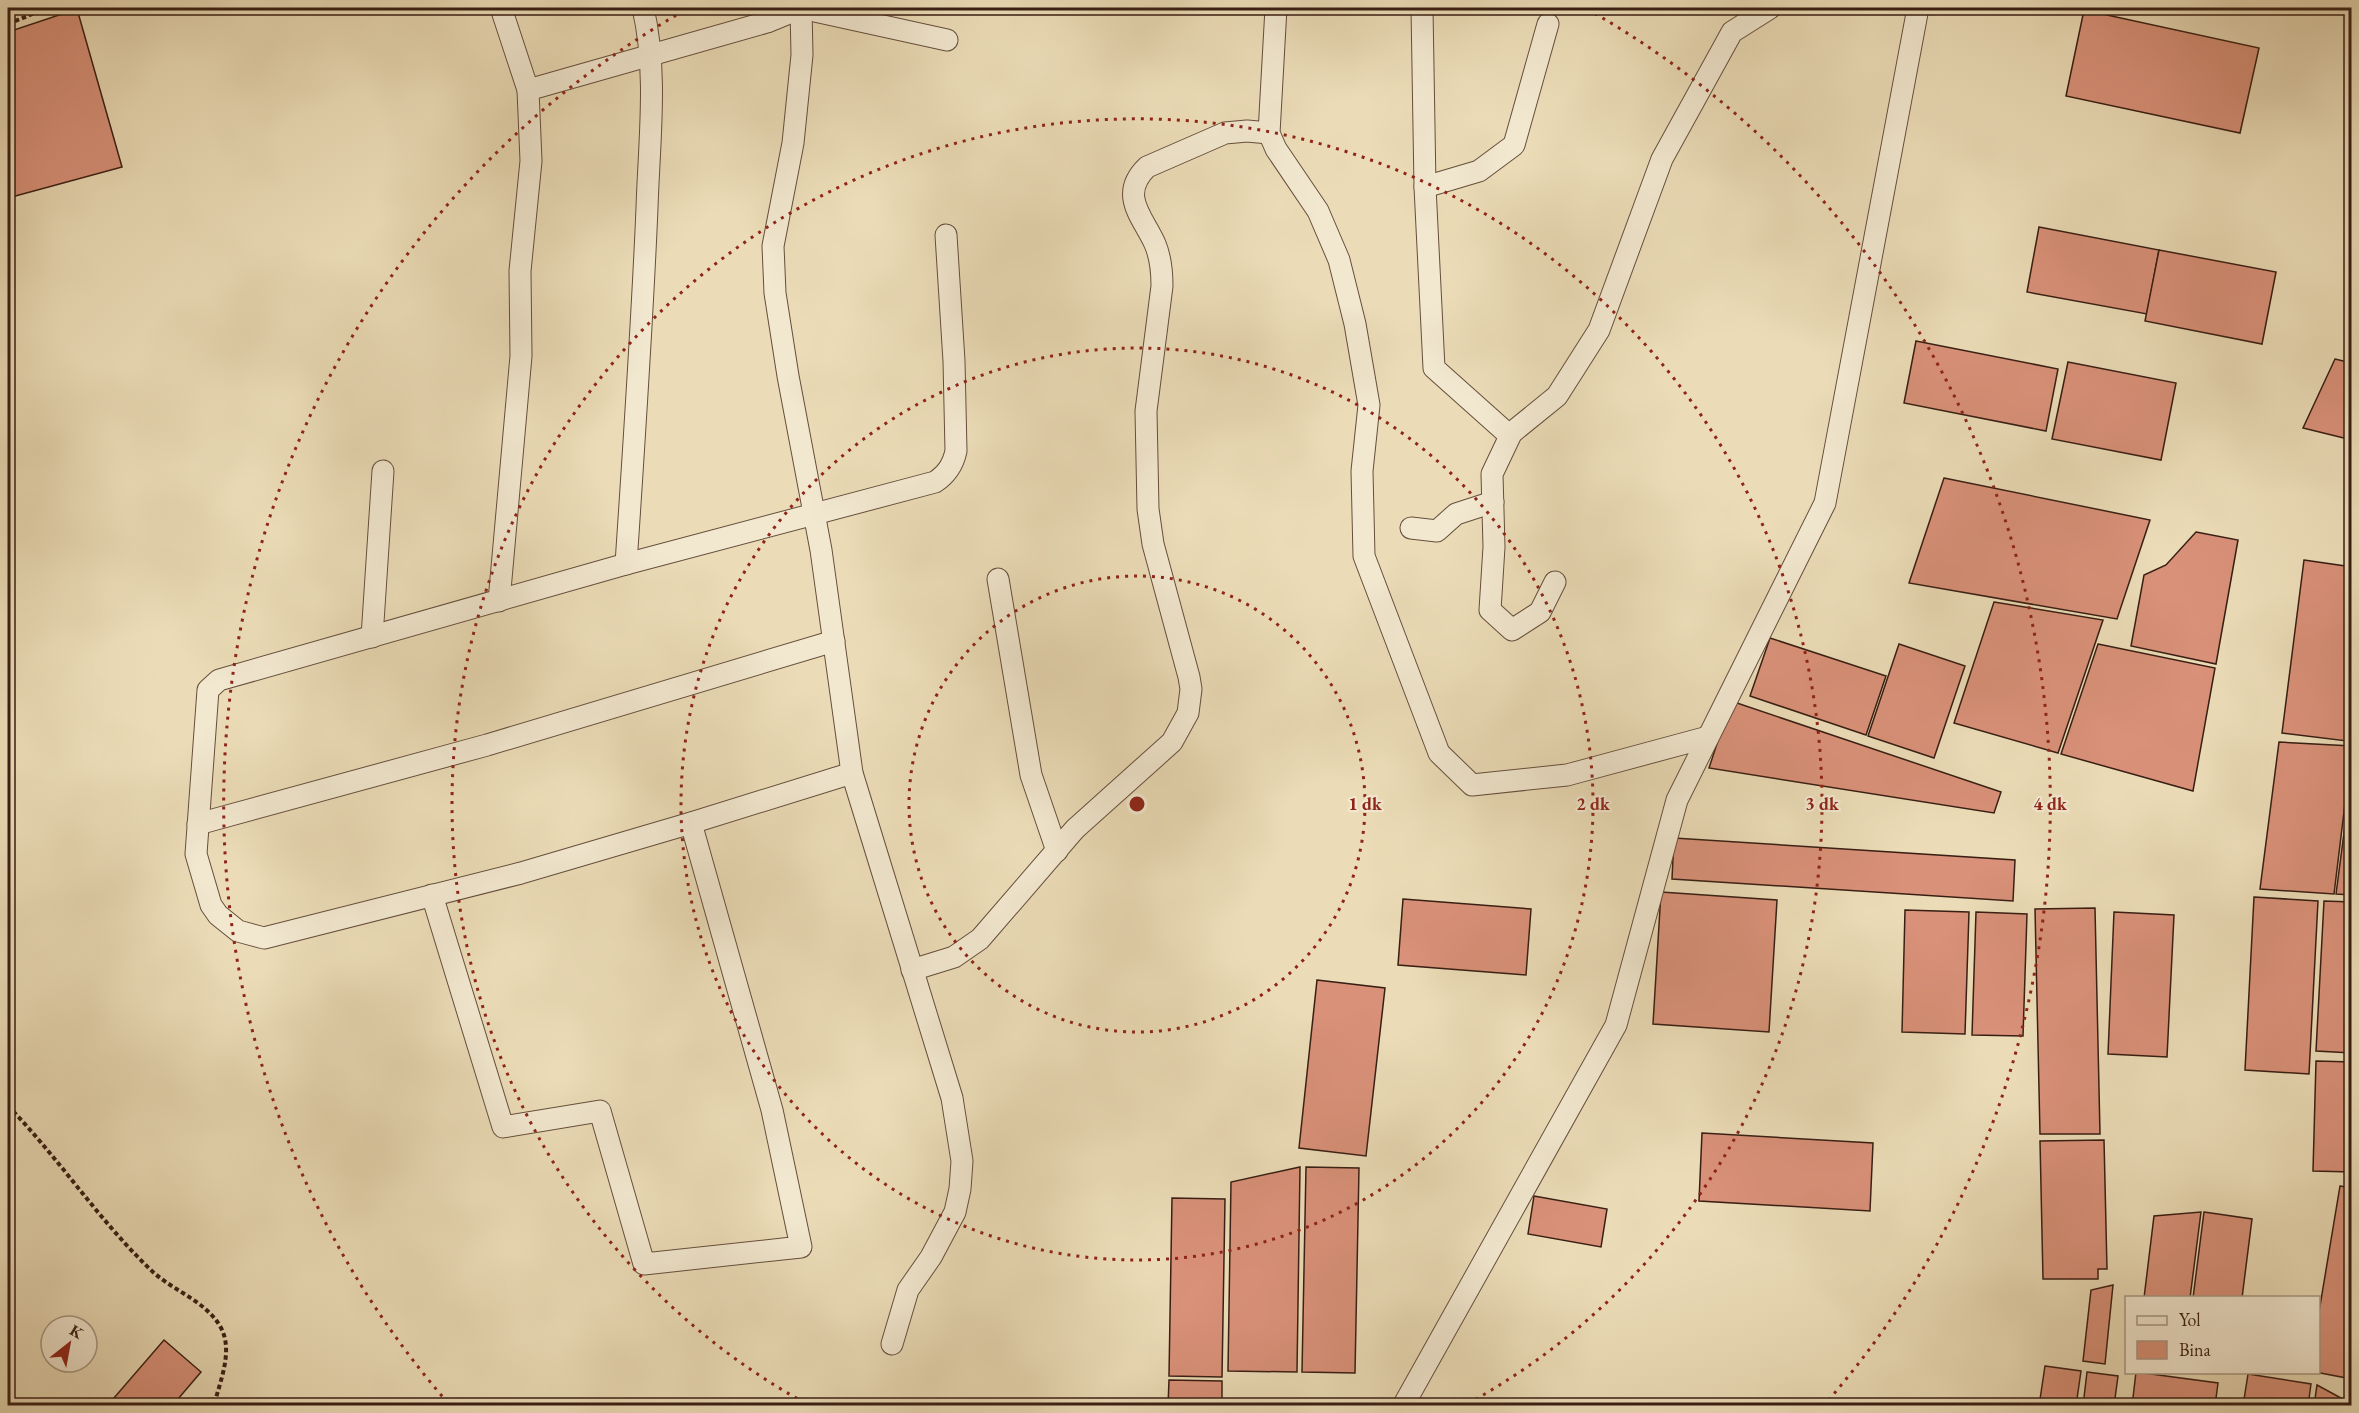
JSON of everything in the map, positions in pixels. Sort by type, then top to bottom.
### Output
[{"type":"street","points":[[499,601],[521,356],[520,271],[531,160],[528,90],[501,8]]},
{"type":"street","points":[[626,564],[641,335],[650,135],[650,56],[643,8]]},
{"type":"street","points":[[528,90],[767,22],[801,8],[947,40]]},
{"type":"street","points":[[801,8],[802,56],[793,142],[773,246],[775,293],[786,366],[814,513],[852,772],[952,1098],[962,1161],[960,1189],[955,1212],[931,1257],[908,1290],[892,1344]]},
{"type":"street","points":[[1276,8],[1269,133],[1276,149],[1318,212],[1340,260],[1355,324],[1369,405],[1362,471],[1364,556],[1439,753],[1472,785],[1567,775],[1708,737]]},
{"type":"street","points":[[1422,8],[1425,187],[1434,368],[1511,434]]},
{"type":"street","points":[[1555,582],[1540,612],[1512,630],[1490,610],[1494,547],[1492,474],[1511,434],[1557,396],[1599,330],[1662,159],[1732,32],[1770,8]]},
{"type":"street","points":[[1403,1406],[1616,1025],[1677,800],[1825,503],[1918,8]]},
{"type":"street","points":[[1425,187],[1479,171],[1514,146],[1548,24]]},
{"type":"street","points":[[912,970],[954,957],[980,939],[1075,830],[1173,742],[1184,723],[1190,701],[1189,677],[1153,544],[1148,509],[1146,411],[1162,271],[1155,243],[1135,206],[1134,189],[1141,173],[1147,167],[1225,133],[1247,131],[1269,133]]},
{"type":"street","points":[[852,772],[521,873],[264,938],[250,936],[227,924],[211,905],[196,854],[208,690],[225,677],[626,564],[935,482],[943,476],[954,460],[954,361],[946,235]]},
{"type":"street","points":[[372,637],[383,471]]},
{"type":"street","points":[[1411,528],[1437,531],[1456,514],[1493,502]]},
{"type":"street","points":[[998,579],[1031,776],[1057,851]]},
{"type":"street","points":[[198,824],[487,745],[834,641]]},
{"type":"street","points":[[432,896],[503,1127],[600,1111],[644,1264],[801,1247],[772,1110],[691,823]]},
{"type":"path","points":[[8,24],[47,8]]},
{"type":"path","points":[[8,1106],[35,1133],[89,1203],[146,1264],[208,1311],[222,1328],[227,1352],[216,1398],[217,1406]]},
{"type":"building","points":[[77,9],[122,167],[8,198],[8,32]]},
{"type":"building","points":[[2084,10],[2259,48],[2240,133],[2066,96]]},
{"type":"building","points":[[2039,227],[2159,250],[2147,314],[2027,292]]},
{"type":"building","points":[[2159,250],[2276,272],[2262,344],[2145,321]]},
{"type":"building","points":[[1916,341],[2058,369],[2046,431],[1904,403]]},
{"type":"building","points":[[2335,359],[2352,363],[2352,440],[2303,428]]},
{"type":"building","points":[[2068,362],[2176,383],[2161,460],[2052,439]]},
{"type":"building","points":[[1944,478],[2150,520],[2117,619],[1909,583]]},
{"type":"building","points":[[2196,532],[2238,540],[2216,664],[2131,646],[2144,575],[2166,565]]},
{"type":"building","points":[[2304,560],[2352,567],[2352,704],[2347,741],[2282,733]]},
{"type":"building","points":[[1994,602],[2103,620],[2058,753],[1954,723]]},
{"type":"building","points":[[1770,638],[1886,676],[1866,735],[1750,696]]},
{"type":"building","points":[[1899,644],[1965,666],[1934,758],[1868,736]]},
{"type":"building","points":[[2098,644],[2215,668],[2193,791],[2061,754]]},
{"type":"building","points":[[1731,701],[2001,792],[1994,813],[1709,768]]},
{"type":"building","points":[[2279,742],[2352,746],[2334,894],[2260,889]]},
{"type":"building","points":[[2348,802],[2352,802],[2352,895],[2336,894]]},
{"type":"building","points":[[1674,838],[2015,860],[2013,901],[1672,879]]},
{"type":"building","points":[[1661,892],[1777,900],[1769,1032],[1653,1024]]},
{"type":"building","points":[[2254,897],[2318,901],[2309,1074],[2245,1070]]},
{"type":"building","points":[[1403,899],[1531,909],[1526,975],[1398,965]]},
{"type":"building","points":[[2324,901],[2352,902],[2352,1053],[2316,1051]]},
{"type":"building","points":[[2095,908],[2100,1134],[2040,1134],[2035,909]]},
{"type":"building","points":[[1905,910],[1969,912],[1965,1034],[1902,1032]]},
{"type":"building","points":[[1976,912],[2027,914],[2023,1036],[1972,1035]]},
{"type":"building","points":[[2114,912],[2174,915],[2167,1057],[2108,1054]]},
{"type":"building","points":[[1317,980],[1385,988],[1366,1156],[1299,1148]]},
{"type":"building","points":[[2316,1061],[2352,1062],[2352,1172],[2313,1171]]},
{"type":"building","points":[[1702,1133],[1873,1143],[1870,1211],[1699,1201]]},
{"type":"building","points":[[2104,1140],[2107,1269],[2098,1269],[2098,1279],[2043,1279],[2040,1141]]},
{"type":"building","points":[[1300,1167],[1297,1372],[1228,1371],[1231,1182]]},
{"type":"building","points":[[1306,1167],[1359,1168],[1355,1373],[1302,1372]]},
{"type":"building","points":[[2340,1186],[2352,1188],[2352,1379],[2320,1373],[2320,1306]]},
{"type":"building","points":[[1534,1196],[1607,1209],[1601,1247],[1528,1234]]},
{"type":"building","points":[[1172,1198],[1225,1199],[1222,1377],[1169,1376]]},
{"type":"building","points":[[2201,1212],[2190,1296],[2144,1296],[2154,1216]]},
{"type":"building","points":[[2204,1212],[2252,1219],[2242,1296],[2193,1296]]},
{"type":"building","points":[[2113,1285],[2105,1364],[2083,1361],[2091,1290]]},
{"type":"building","points":[[164,1340],[201,1372],[172,1406],[107,1406]]},
{"type":"building","points":[[2045,1366],[2081,1371],[2076,1406],[2039,1406]]},
{"type":"building","points":[[2087,1372],[2118,1376],[2114,1406],[2083,1406]]},
{"type":"building","points":[[2136,1374],[2218,1383],[2215,1406],[2132,1406]]},
{"type":"building","points":[[2248,1374],[2311,1384],[2308,1406],[2243,1406]]},
{"type":"building","points":[[1169,1380],[1222,1381],[1222,1406],[1168,1406]]},
{"type":"building","points":[[2317,1385],[2352,1404],[2352,1406],[2314,1406]]}]
